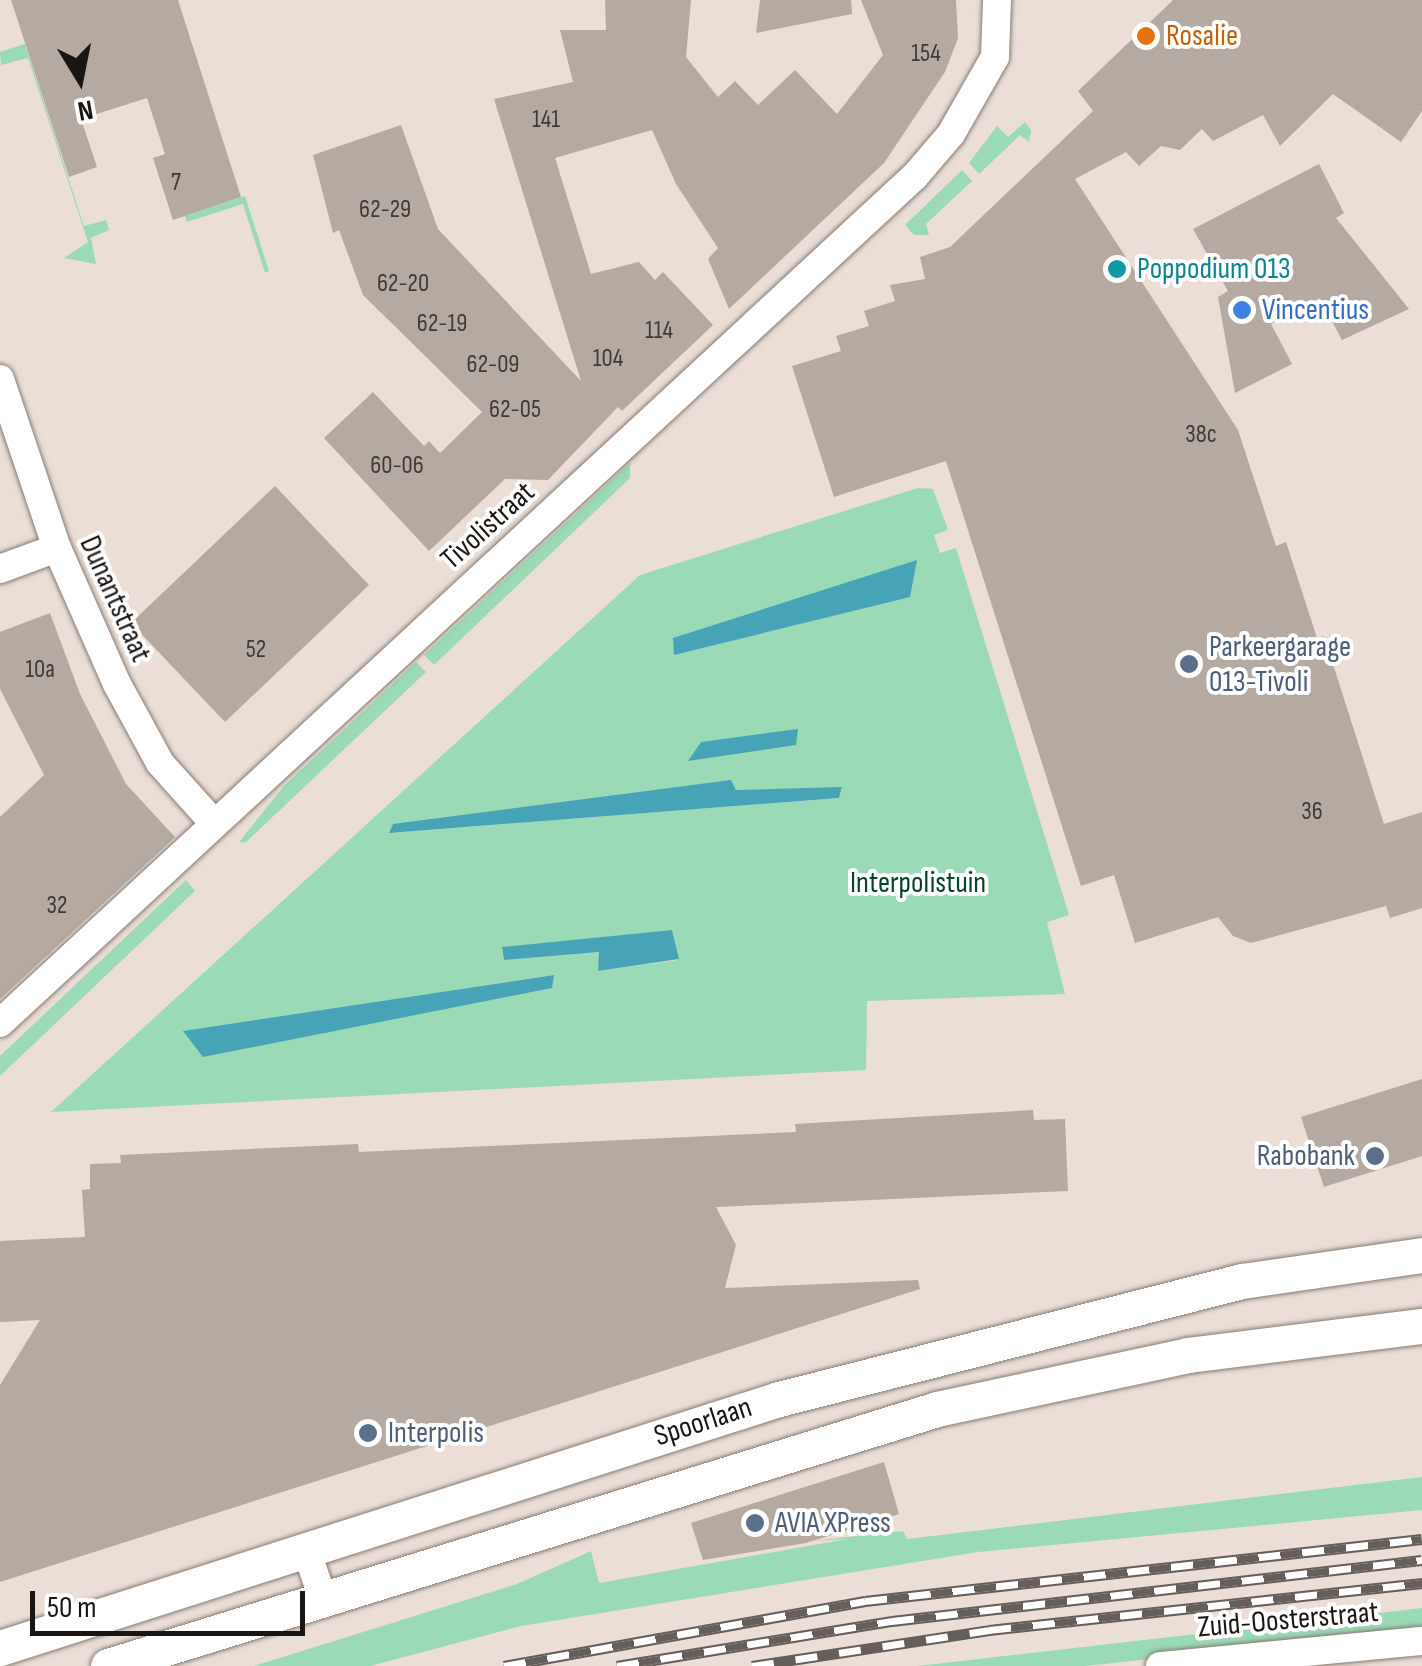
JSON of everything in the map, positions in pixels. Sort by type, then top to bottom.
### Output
[{"type":"street","name":"Tivolistraat","points":[[0,1023],[915,176],[951,134],[995,57],[996,0]]},
{"type":"street","name":"Dunantstraat","points":[[0,379],[56,548],[160,764],[213,822]]},
{"type":"street","points":[[0,570],[56,548]]},
{"type":"street","name":"Spoorlaan","points":[[0,1648],[779,1398],[964,1348],[1242,1281],[1422,1255]]},
{"type":"street","name":"Spoorlaan","points":[[108,1666],[936,1409],[1188,1355],[1422,1326]]},
{"type":"street","points":[[306,1548],[323,1600]]},
{"type":"street","name":"Zuid-Oosterstraat","points":[[1160,1666],[1422,1641]]},
{"type":"green space","points":[[25,44],[84,226],[106,220],[109,230],[91,238],[96,264],[64,258],[88,242],[28,58],[1,65],[0,52]]},
{"type":"green space","points":[[1025,122],[1031,130],[1029,142],[1020,135],[979,174],[969,163],[997,126],[1008,137]]},
{"type":"green space","points":[[962,170],[972,181],[926,224],[929,235],[914,235],[905,225]]},
{"type":"green space","points":[[245,196],[269,271],[265,273],[243,204],[187,222],[185,216]]},
{"type":"green space","points":[[630,463],[630,478],[434,665],[424,655]]},
{"type":"green space","name":"Interpolistuin","points":[[918,488],[933,489],[948,530],[934,535],[940,553],[956,548],[1069,915],[1047,922],[1065,994],[867,1001],[866,1070],[51,1112],[640,575]],"holes":[[[842,788],[839,798],[390,833],[735,790]],[[672,930],[678,960],[598,971],[600,952],[505,960],[502,948]],[[553,975],[551,988],[204,1056],[184,1032]]]},
{"type":"green space","points":[[416,662],[426,672],[245,843],[239,842],[284,786]]},
{"type":"green space","points":[[186,880],[195,891],[0,1076],[0,1056]]},
{"type":"green space","points":[[1422,1477],[1422,1510],[978,1552],[521,1626],[370,1666],[254,1666],[517,1584],[591,1551],[599,1583],[848,1539],[812,1541],[903,1531],[907,1539]]},
{"type":"green space","points":[[1422,1608],[1422,1630],[1086,1666],[918,1666]]},
{"type":"water","points":[[917,560],[910,597],[674,655],[673,638]]},
{"type":"water","points":[[798,729],[796,745],[688,761],[701,742]]},
{"type":"water","points":[[731,780],[736,790],[842,787],[839,798],[389,833],[393,824]]},
{"type":"water","points":[[672,930],[679,959],[598,971],[599,952],[504,960],[502,947]]},
{"type":"water","points":[[554,975],[552,988],[203,1057],[183,1031]]},
{"type":"building","points":[[11,0],[178,0],[241,197],[173,220],[153,158],[165,154],[147,98],[81,119],[97,167],[69,177]]},
{"type":"building","points":[[605,0],[691,0],[686,57],[718,97],[735,81],[758,105],[795,70],[837,114],[883,55],[861,0],[956,0],[958,38],[945,72],[884,163],[729,309],[708,259],[718,248],[676,184],[652,130],[555,158],[591,274],[639,262],[655,280],[663,272],[713,325],[622,411],[618,407],[548,480],[505,479],[429,551],[324,438],[373,392],[424,446],[429,441],[440,453],[482,412],[363,295],[339,230],[333,233],[313,155],[401,125],[438,229],[581,381],[494,99],[573,82],[560,30],[606,30]]},
{"type":"building","points":[[760,0],[851,0],[852,14],[756,33]]},
{"type":"building","points":[[1173,0],[1422,0],[1422,111],[1401,142],[1333,94],[1280,146],[1263,115],[1213,141],[1202,129],[1180,150],[1161,146],[1139,166],[1126,152],[1075,179],[1238,430],[1276,546],[1286,542],[1317,638],[1324,636],[1384,824],[1422,812],[1422,908],[1390,918],[1386,906],[1251,943],[1233,936],[1218,917],[1135,943],[1114,875],[1081,886],[946,461],[834,497],[792,366],[841,351],[836,336],[869,326],[864,311],[895,301],[890,285],[925,279],[920,257],[950,247],[1093,111],[1078,91]]},
{"type":"building","points":[[1319,164],[1344,213],[1336,218],[1409,309],[1342,340],[1320,298],[1271,324],[1292,364],[1235,393],[1218,297],[1228,291],[1193,229]]},
{"type":"building","points":[[275,486],[369,585],[225,722],[131,623]]},
{"type":"building","points":[[50,613],[80,694],[126,784],[175,837],[0,999],[0,817],[44,775],[0,689],[0,632]]},
{"type":"building","points":[[1422,1079],[1422,1156],[1324,1187],[1301,1117]]},
{"type":"building","points":[[1033,1110],[1034,1120],[1065,1119],[1068,1191],[716,1207],[736,1245],[725,1288],[918,1280],[920,1289],[0,1582],[0,1385],[40,1320],[0,1322],[0,1241],[85,1237],[82,1190],[90,1189],[90,1164],[121,1163],[120,1155],[358,1144],[359,1152],[796,1132],[795,1124]]},
{"type":"building","points":[[884,1462],[899,1514],[806,1543],[703,1560],[691,1523]]},
{"type":"railway","points":[[504,1666],[865,1601],[1422,1539]]},
{"type":"railway","points":[[617,1666],[892,1621],[1422,1560]]},
{"type":"railway","points":[[752,1666],[989,1630],[1422,1583]]},
{"type":"place","name":"Rosalie","points":[[1146,36]]},
{"type":"place","name":"Poppodium 013","points":[[1117,269]]},
{"type":"place","name":"Vincentius","points":[[1242,310]]},
{"type":"place","name":"Parkeergarage 013-Tivoli","points":[[1189,664]]},
{"type":"place","name":"Rabobank","points":[[1375,1156]]},
{"type":"place","name":"Interpolis","points":[[368,1433]]},
{"type":"place","name":"AVIA XPress","points":[[755,1523]]}]
